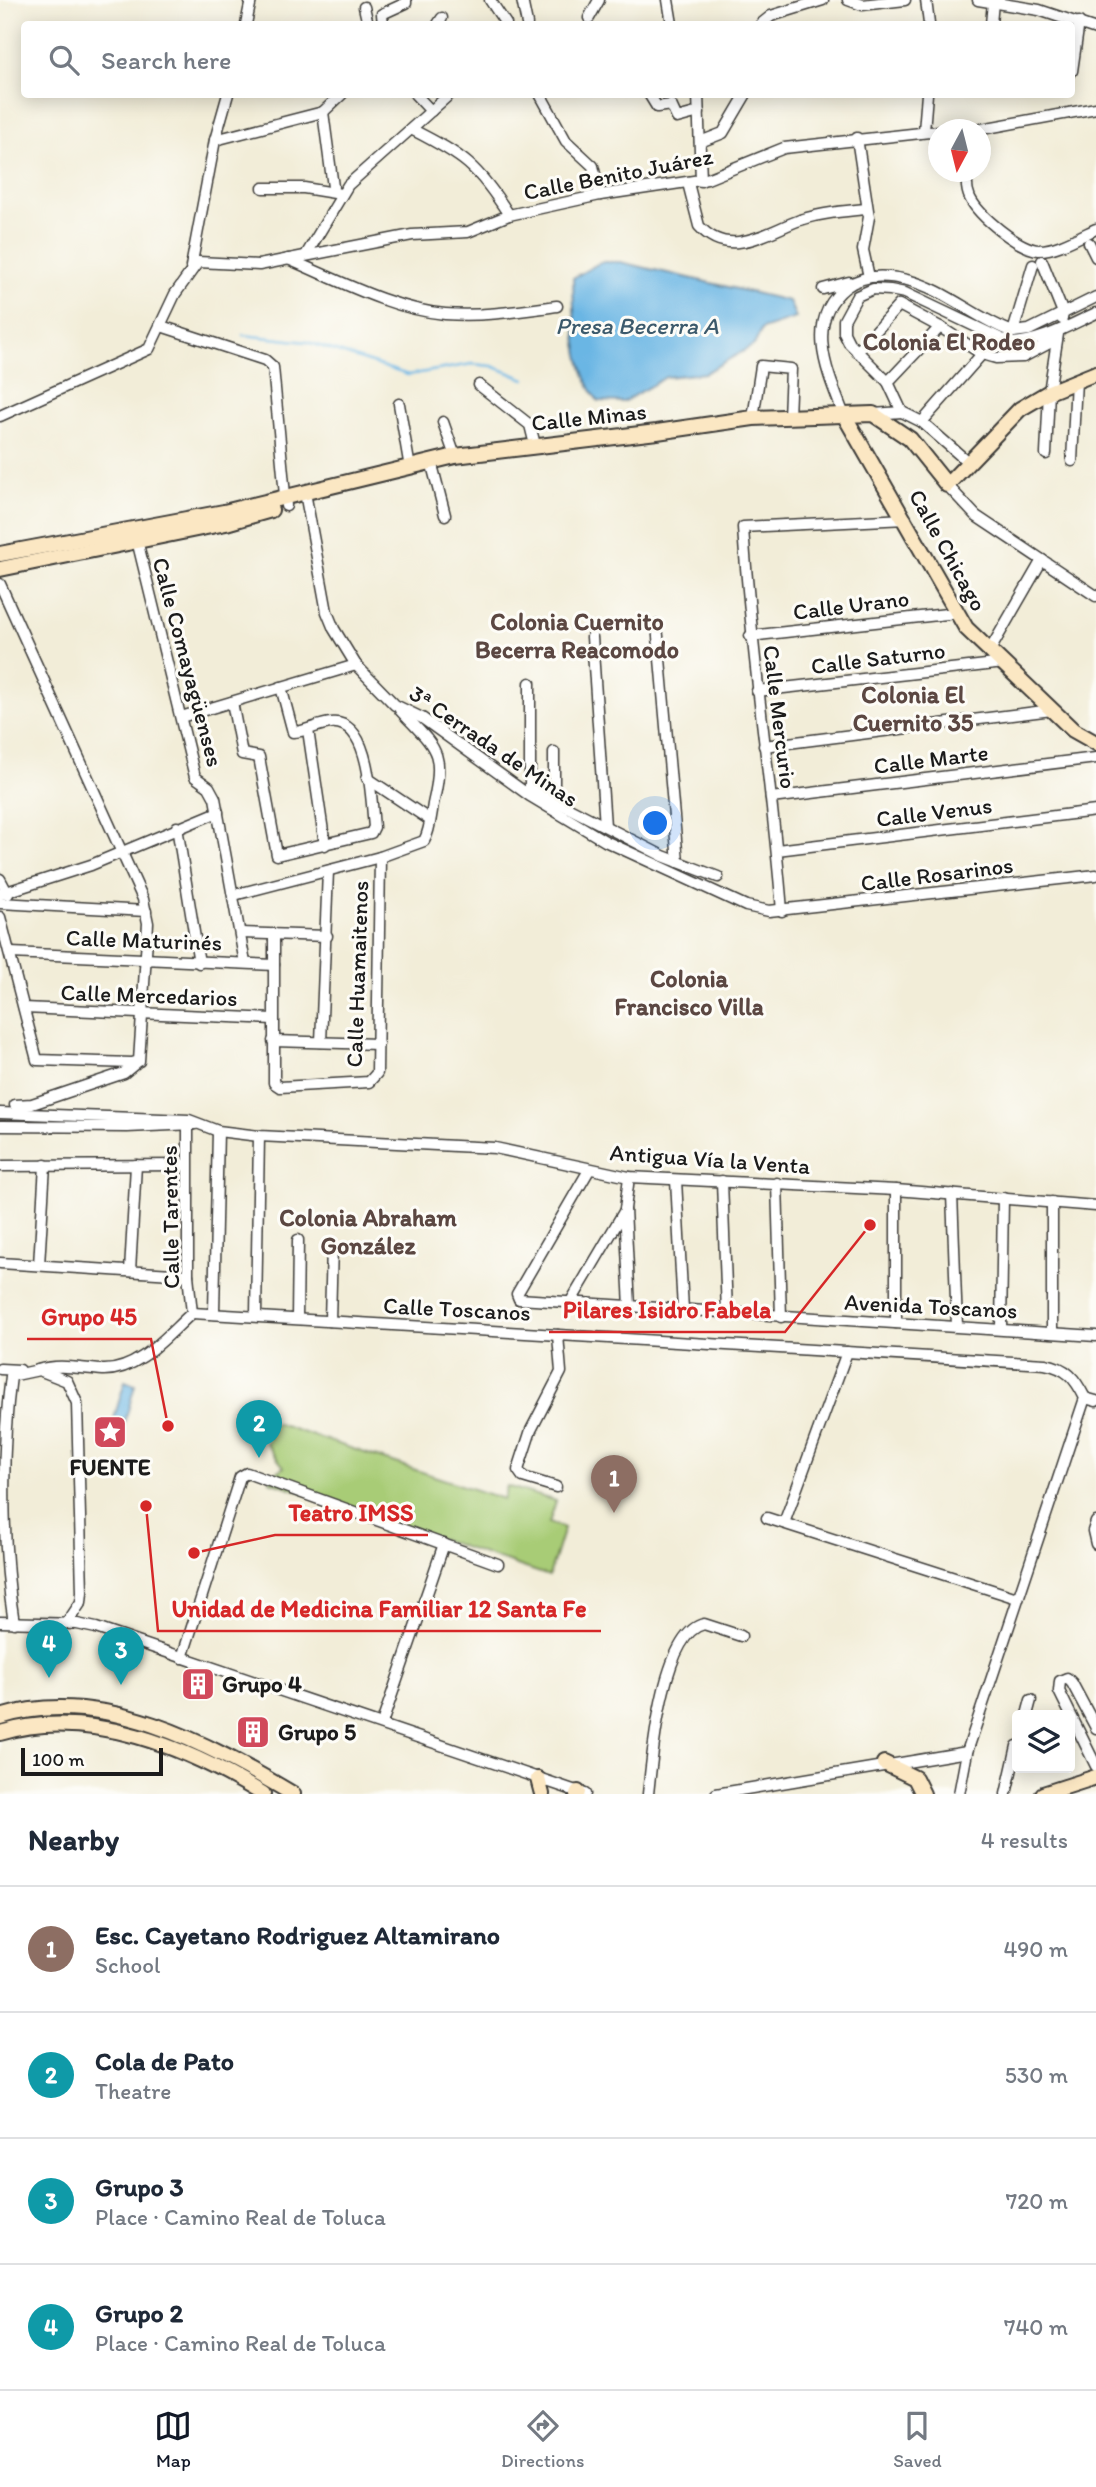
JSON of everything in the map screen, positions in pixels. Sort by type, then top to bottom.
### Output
[{"type":"street","points":[[247,21],[251,0]]},
{"type":"street","points":[[383,21],[382,14],[406,3],[406,0]]},
{"type":"street","points":[[490,0],[504,21]]},
{"type":"street","points":[[522,0],[526,21]]},
{"type":"street","points":[[589,19],[599,0]]},
{"type":"street","points":[[668,0],[672,21]]},
{"type":"street","points":[[765,21],[771,16],[823,0]]},
{"type":"street","points":[[848,0],[862,5],[905,0]]},
{"type":"street","points":[[926,0],[929,21]]},
{"type":"street","points":[[978,0],[1040,10],[1096,29]]},
{"type":"street","points":[[991,21],[993,2]]},
{"type":"street","points":[[365,7],[367,21]]},
{"type":"street","points":[[1075,55],[1079,22]]},
{"type":"street","points":[[0,416],[149,349],[175,294],[191,268],[215,140],[227,98]]},
{"type":"street","points":[[215,140],[323,112],[338,98]]},
{"type":"street","points":[[419,98],[431,111]]},
{"type":"street","points":[[306,255],[337,190],[413,130],[446,98]]},
{"type":"street","points":[[542,98],[566,141],[593,166],[600,195]]},
{"type":"street","points":[[651,98],[657,107],[671,105],[677,118],[699,112]]},
{"type":"street","points":[[698,98],[701,181]]},
{"type":"street","points":[[700,142],[723,133],[744,98]]},
{"type":"street","points":[[924,131],[927,98]]},
{"type":"street","points":[[991,127],[1096,108]]},
{"type":"street","points":[[323,112],[337,190]]},
{"type":"street","points":[[413,130],[458,153],[475,167],[509,215]]},
{"type":"street","name":"Calle Benito Juárez","points":[[191,268],[205,260],[249,266],[412,235],[468,232],[509,215],[600,195],[701,181],[784,148],[928,131]]},
{"type":"street","points":[[857,138],[869,224],[863,250],[869,277]]},
{"type":"street","points":[[967,182],[967,190],[972,201],[1000,229],[1038,250],[1053,247],[1096,229]]},
{"type":"street","points":[[688,183],[699,226],[723,242],[748,242],[801,220],[866,209]]},
{"type":"street","points":[[263,188],[337,190]]},
{"type":"street","points":[[1089,243],[1096,257]]},
{"type":"street","points":[[288,260],[382,298],[443,313],[502,313],[556,306]]},
{"type":"street","points":[[1013,332],[1037,263],[1063,313],[1049,392],[1046,454]]},
{"type":"street","points":[[823,289],[869,277],[907,280],[1013,332],[1029,330],[1096,297]]},
{"type":"street","points":[[844,415],[823,354],[822,330],[829,305],[854,281]]},
{"type":"street","points":[[969,463],[922,422],[902,412],[888,382],[857,352],[844,333],[844,320],[857,296],[873,289],[905,293],[1010,342],[1058,334]]},
{"type":"street","points":[[857,352],[895,308],[904,306],[982,354],[1009,359],[1023,357],[1096,313]]},
{"type":"street","points":[[161,326],[265,360],[273,367],[286,502]]},
{"type":"street","points":[[888,382],[940,327]]},
{"type":"street","points":[[922,422],[982,354]]},
{"type":"street","points":[[753,418],[759,368],[792,371],[789,417]]},
{"type":"street","points":[[947,485],[1020,409],[1049,392],[1096,373]]},
{"type":"street","points":[[1072,461],[1076,380]]},
{"type":"street","points":[[479,385],[530,425],[535,445]]},
{"type":"street","points":[[399,404],[410,468]]},
{"type":"street","name":"Calle Minas","points":[[0,554],[226,523],[286,502],[455,456],[753,418],[902,412]]},
{"type":"street","points":[[873,414],[911,439],[947,485],[976,516],[1096,596]]},
{"type":"street","name":"Calle Chicago","points":[[844,415],[906,519],[956,613],[975,640],[1004,663],[1073,730],[1096,743]]},
{"type":"street","points":[[443,422],[455,456]]},
{"type":"street","points":[[431,461],[445,515]]},
{"type":"street","name":"3ª Cerrada de Minas","points":[[310,495],[327,612],[341,644],[356,665],[395,705],[422,718],[530,792],[628,853],[746,906],[782,911]]},
{"type":"street","name":"Calle Mercurio","points":[[782,911],[771,798],[750,636],[743,527],[906,519]]},
{"type":"street","name":"Calle Minas","points":[[0,569],[135,534]]},
{"type":"street","name":"Calle Comayagüenses","points":[[135,534],[195,777],[212,791],[218,812],[245,963]]},
{"type":"street","points":[[989,652],[1042,560]]},
{"type":"street","points":[[0,584],[138,884],[146,911],[140,1058],[124,1073],[32,1104],[15,1105]]},
{"type":"street","name":"Calle Urano","points":[[750,636],[956,613]]},
{"type":"street","points":[[657,625],[678,862]]},
{"type":"street","points":[[592,637],[605,826]]},
{"type":"street","name":"Calle Saturno","points":[[757,691],[1004,663]]},
{"type":"street","points":[[181,717],[356,665]]},
{"type":"street","points":[[530,682],[530,792],[554,798],[678,862],[718,877]]},
{"type":"street","points":[[232,702],[242,754],[259,757],[275,853],[281,856],[368,834],[374,827],[363,747],[345,728],[331,723],[296,733],[291,730],[281,687]]},
{"type":"street","points":[[234,895],[380,857],[420,844],[427,836],[439,778],[439,758],[429,741],[395,705]]},
{"type":"street","points":[[764,746],[1052,710]]},
{"type":"street","points":[[308,730],[325,845]]},
{"type":"street","points":[[554,752],[554,798]]},
{"type":"street","name":"Calle Marte","points":[[771,798],[1096,758]]},
{"type":"street","points":[[368,778],[430,820]]},
{"type":"street","name":"Calle Venus","points":[[777,850],[1096,811]]},
{"type":"street","points":[[3,892],[91,865],[218,812]]},
{"type":"street","points":[[177,827],[199,962]]},
{"type":"street","name":"Calle Huamaitenos","points":[[273,1041],[274,1080],[279,1087],[362,1084],[374,1079],[377,1073],[378,1044],[380,857]]},
{"type":"street","points":[[321,1042],[328,871]]},
{"type":"street","name":"Calle Rosarinos","points":[[782,911],[1096,875]]},
{"type":"street","points":[[0,879],[3,892],[14,903]]},
{"type":"street","points":[[0,903],[146,911]]},
{"type":"street","points":[[0,917],[37,1060],[134,1063]]},
{"type":"street","points":[[241,933],[327,936]]},
{"type":"street","points":[[274,934],[273,1041],[378,1044]]},
{"type":"street","name":"Calle Maturinés","points":[[11,953],[274,965]]},
{"type":"street","name":"Calle Mercedarios","points":[[24,1008],[273,1019]]},
{"type":"street","points":[[0,1113],[81,1114],[192,1123]]},
{"type":"street","points":[[53,1126],[81,1114]]},
{"type":"street","points":[[0,1126],[192,1123]]},
{"type":"street","name":"Antigua Vía la Venta","points":[[192,1123],[218,1131],[259,1136],[495,1148],[629,1177],[896,1190],[1096,1206]]},
{"type":"street","name":"Calle Tarentes","points":[[192,1123],[187,1165],[188,1275],[192,1313]]},
{"type":"street","points":[[214,1312],[218,1131]]},
{"type":"street","points":[[256,1315],[259,1136]]},
{"type":"street","points":[[39,1265],[45,1165]]},
{"type":"street","points":[[130,1271],[136,1165]]},
{"type":"street","points":[[0,1166],[187,1165]]},
{"type":"street","name":"Avenida Toscanos","points":[[589,1170],[517,1294],[521,1300],[1096,1336]]},
{"type":"street","points":[[629,1177],[625,1209],[630,1307]]},
{"type":"street","points":[[676,1180],[683,1311]]},
{"type":"street","points":[[722,1181],[727,1313]]},
{"type":"street","points":[[777,1183],[781,1317]]},
{"type":"street","points":[[896,1190],[896,1323]]},
{"type":"street","points":[[952,1194],[957,1326]]},
{"type":"street","points":[[1001,1329],[1003,1198]]},
{"type":"street","points":[[1052,1202],[1052,1332]]},
{"type":"street","points":[[570,1303],[625,1209]]},
{"type":"street","points":[[297,1318],[298,1240]]},
{"type":"street","points":[[330,1321],[332,1245]]},
{"type":"street","points":[[0,1263],[188,1275]]},
{"type":"street","name":"Calle Toscanos","points":[[192,1313],[214,1312],[1055,1366],[1074,1377],[1085,1398]]},
{"type":"street","points":[[13,1623],[9,1591],[6,1496],[10,1376],[50,1366],[106,1370],[128,1366],[192,1313]]},
{"type":"street","points":[[556,1487],[523,1477],[518,1470],[531,1430],[561,1372],[558,1335]]},
{"type":"street","points":[[784,1523],[847,1352]]},
{"type":"street","points":[[0,1369],[38,1370],[67,1381],[77,1404],[82,1592],[80,1602],[67,1623]]},
{"type":"street","points":[[959,1794],[967,1752],[1085,1398],[1096,1401]]},
{"type":"street","points":[[182,1658],[243,1474],[251,1473],[498,1564]]},
{"type":"street","points":[[767,1518],[1017,1598]]},
{"type":"street","points":[[1096,1522],[1093,1531],[1096,1544]]},
{"type":"street","points":[[382,1723],[444,1544]]},
{"type":"street","points":[[0,1622],[67,1623],[96,1628],[382,1723],[540,1787],[580,1793]]},
{"type":"street","points":[[648,1794],[663,1687],[690,1631],[704,1624],[741,1636]]},
{"type":"street","points":[[1096,1728],[1072,1683],[1063,1679],[1058,1687],[1096,1766]]},
{"type":"street","points":[[1028,1710],[1031,1700]]},
{"type":"street","points":[[0,1717],[47,1709],[105,1714],[192,1740],[227,1755],[293,1794]]},
{"type":"street","points":[[103,1729],[105,1714]]},
{"type":"street","points":[[0,1733],[47,1724],[103,1729],[174,1749],[219,1768],[263,1794]]},
{"type":"street","points":[[716,1794],[884,1763],[967,1752]]},
{"type":"street","points":[[884,1763],[915,1778],[923,1794]]},
{"type":"street","points":[[1006,1794],[1012,1768]]},
{"type":"street","points":[[1043,1794],[1096,1777]]},
{"type":"green space","points":[[275,1423],[503,1499],[507,1486],[556,1501],[549,1523],[564,1528],[549,1576],[270,1481],[271,1475],[284,1467],[266,1444]]},
{"type":"water","name":"Presa Becerra A","points":[[601,262],[620,262],[789,301],[796,318],[762,329],[754,345],[705,373],[666,377],[623,402],[598,401],[584,374],[580,359],[575,326],[573,278]]},
{"type":"water","points":[[125,1381],[135,1385],[121,1436],[110,1432]]},
{"type":"waterway","points":[[243,335],[308,342],[408,375],[472,364],[492,366],[525,379]]},
{"type":"place","name":"Pilares Isidro Fabela","points":[[870,1225]]},
{"type":"place","name":"Grupo 45","points":[[168,1426]]},
{"type":"place","name":"FUENTE","points":[[110,1432]]},
{"type":"place","name":"Cola de Pato","points":[[259,1458]]},
{"type":"place","name":"Unidad de Medicina Familiar 12 Santa Fe","points":[[146,1506]]},
{"type":"place","name":"Esc. Cayetano Rodriguez Altamirano","points":[[614,1513]]},
{"type":"place","name":"Teatro IMSS","points":[[194,1553]]},
{"type":"place","name":"Grupo 2","points":[[49,1678]]},
{"type":"place","name":"Grupo 4","points":[[198,1684]]},
{"type":"place","name":"Grupo 3","points":[[121,1685]]},
{"type":"place","name":"Grupo 5","points":[[253,1732]]},
{"type":"district","name":"Colonia El Rodeo","points":[[949,342]]},
{"type":"district","name":"Colonia Cuernito Becerra Reacomodo","points":[[577,636]]},
{"type":"district","name":"Colonia El Cuernito 35","points":[[913,709]]},
{"type":"district","name":"Colonia Francisco Villa","points":[[689,993]]},
{"type":"district","name":"Colonia Abraham González","points":[[368,1232]]}]
